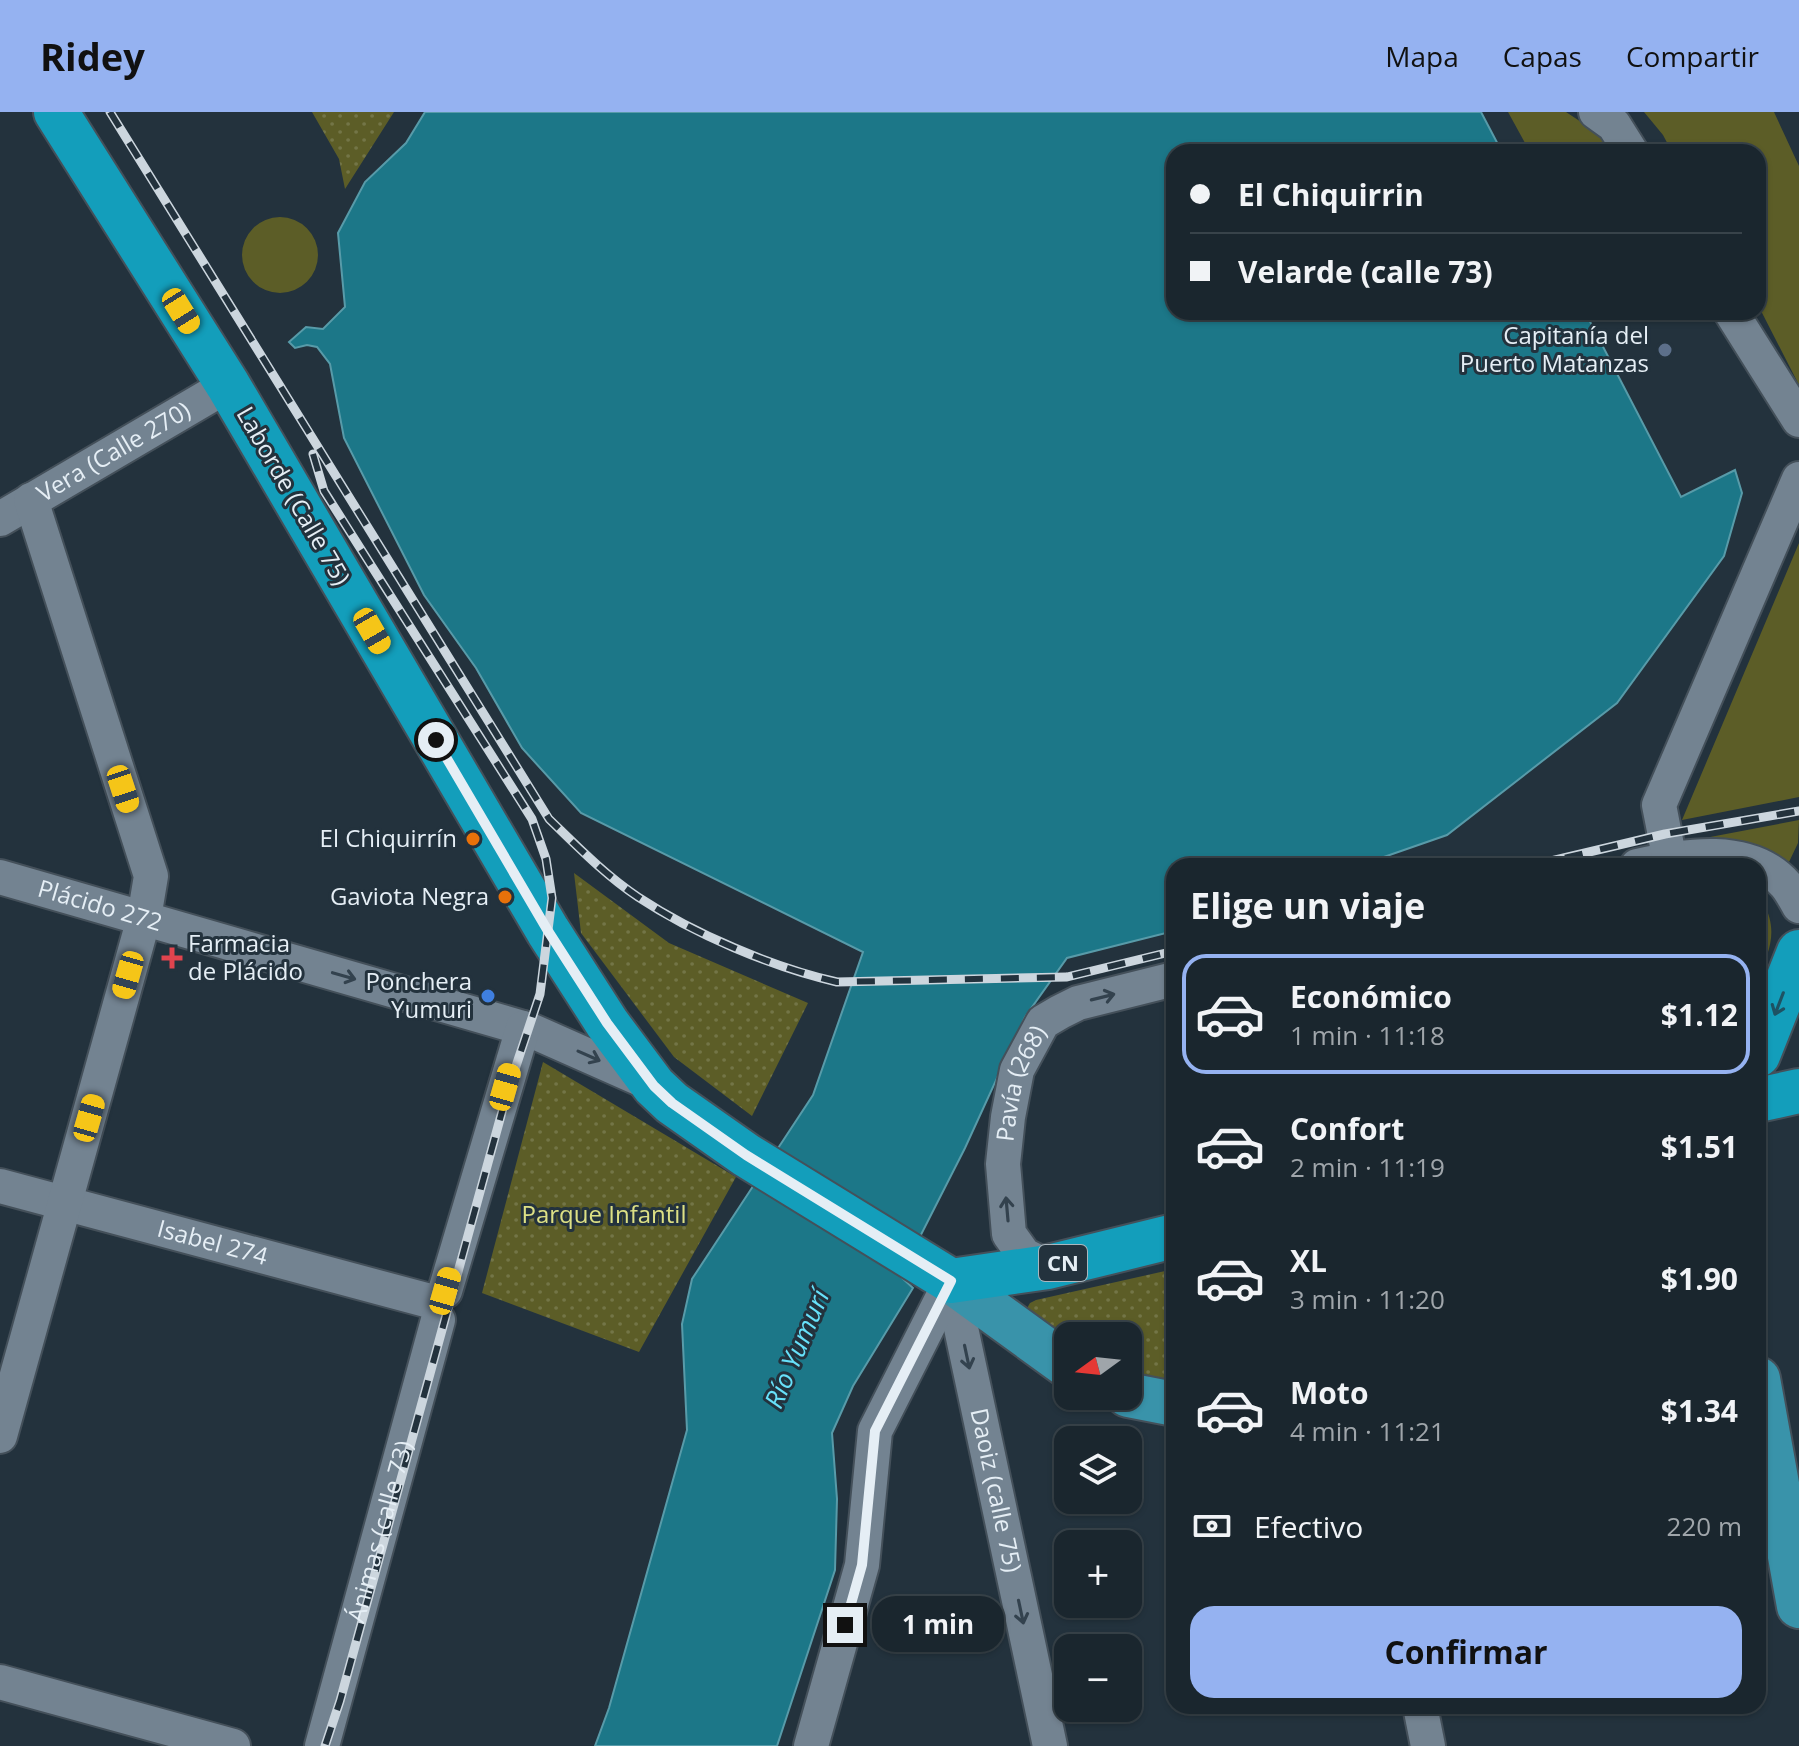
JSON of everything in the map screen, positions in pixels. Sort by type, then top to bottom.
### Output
[{"type":"highway","name":"Laborde (Calle 75)","points":[[56,112],[228,385],[548,931],[607,1023],[654,1086],[672,1103],[746,1155],[942,1276]]},
{"type":"highway","points":[[1766,1035],[1799,952]]},
{"type":"highway","points":[[1766,1098],[1799,1091]]},
{"type":"highway","name":"CN","points":[[942,1276],[1048,1267],[1166,1238]]},
{"type":"main road","points":[[942,1276],[1054,1356]]},
{"type":"main road","points":[[1142,1398],[1166,1402]]},
{"type":"main road","points":[[1766,1429],[1799,1606]]},
{"type":"street","points":[[1596,112],[1614,125],[1626,144]]},
{"type":"street","points":[[1736,320],[1799,420]]},
{"type":"street","name":"Vera (Calle 270)","points":[[0,519],[228,385]]},
{"type":"street","points":[[1659,858],[1659,805],[1799,479]]},
{"type":"street","points":[[0,1436],[144,918],[151,876],[31,500]]},
{"type":"street","points":[[1766,871],[1787,885],[1799,906]]},
{"type":"street","name":"Plácido 272","points":[[0,877],[523,1028],[654,1086]]},
{"type":"street","name":"Pavía (268)","points":[[1048,1267],[1024,1255],[1009,1234],[1003,1164],[1017,1070],[1043,1022],[1078,1003],[1166,981]]},
{"type":"street","name":"Ánimas (calle 73)","points":[[322,1746],[437,1304],[523,1028]]},
{"type":"street","name":"Isabel 274","points":[[0,1186],[437,1304]]},
{"type":"street","points":[[811,1746],[862,1565],[875,1431],[942,1276]]},
{"type":"street","name":"Daoiz (calle 75)","points":[[942,1276],[1050,1746]]},
{"type":"street","points":[[0,1682],[233,1746]]},
{"type":"street","points":[[1422,1714],[1428,1746]]},
{"type":"green space","points":[[312,112],[394,112],[345,189],[339,159]]},
{"type":"green space","points":[[1508,112],[1566,112],[1607,139],[1610,144],[1526,144]]},
{"type":"green space","points":[[1644,112],[1774,112],[1799,166],[1799,385],[1766,320],[1766,144],[1668,144]]},
{"type":"green space","points":[[280,217],[294,220],[307,228],[315,241],[318,255],[315,269],[307,282],[294,290],[280,293],[266,290],[253,282],[245,269],[242,255],[245,241],[253,228],[266,220]]},
{"type":"green space","points":[[1799,543],[1799,797],[1682,820]]},
{"type":"green space","points":[[1799,820],[1798,843],[1789,862],[1753,846],[1689,841]]},
{"type":"green space","points":[[574,873],[669,943],[808,1003],[752,1116],[674,1057],[581,933]]},
{"type":"green space","points":[[1766,908],[1771,923],[1766,958]]},
{"type":"green space","name":"Parque Infantil","points":[[543,1062],[736,1177],[639,1352],[482,1293]]},
{"type":"green space","points":[[1166,1271],[1166,1384],[1142,1380],[1142,1322],[1054,1322],[1054,1335],[1026,1310],[1030,1303]]},
{"type":"water","name":"Río Yumurí","points":[[425,112],[1481,112],[1498,144],[1166,144],[1166,320],[1589,320],[1681,497],[1735,470],[1742,493],[1724,556],[1617,703],[1447,835],[1381,858],[1166,858],[1166,933],[1067,958],[1025,1017],[965,1148],[900,1276],[913,1288],[853,1386],[832,1433],[837,1499],[835,1570],[777,1746],[595,1746],[609,1708],[687,1430],[682,1324],[692,1279],[813,1095],[863,952],[581,813],[522,748],[476,668],[424,595],[344,438],[330,364],[317,347],[307,345],[295,348],[289,342],[306,327],[323,329],[345,307],[338,233],[365,182],[406,143]]},
{"type":"railway","points":[[110,112],[549,819],[614,879],[660,911],[708,936],[786,968],[837,982],[1067,977],[1166,953]]},
{"type":"railway","points":[[313,454],[324,491],[532,819],[546,859],[552,898],[540,994],[508,1090],[325,1746]]},
{"type":"railway","points":[[1564,858],[1665,834],[1799,811]]},
{"type":"place","name":"Capitanía del Puerto Matanzas","points":[[1665,350]]},
{"type":"place","name":"El Chiquirrín","points":[[473,839]]},
{"type":"place","name":"Gaviota Negra","points":[[505,897]]},
{"type":"place","name":"Farmacia de Plácido","points":[[172,958]]},
{"type":"place","name":"Ponchera Yumuri","points":[[488,996]]},
{"type":"route","points":[[436,740],[548,931],[607,1023],[654,1086],[672,1103],[746,1155],[951,1281],[875,1431],[862,1565],[845,1625]]}]
